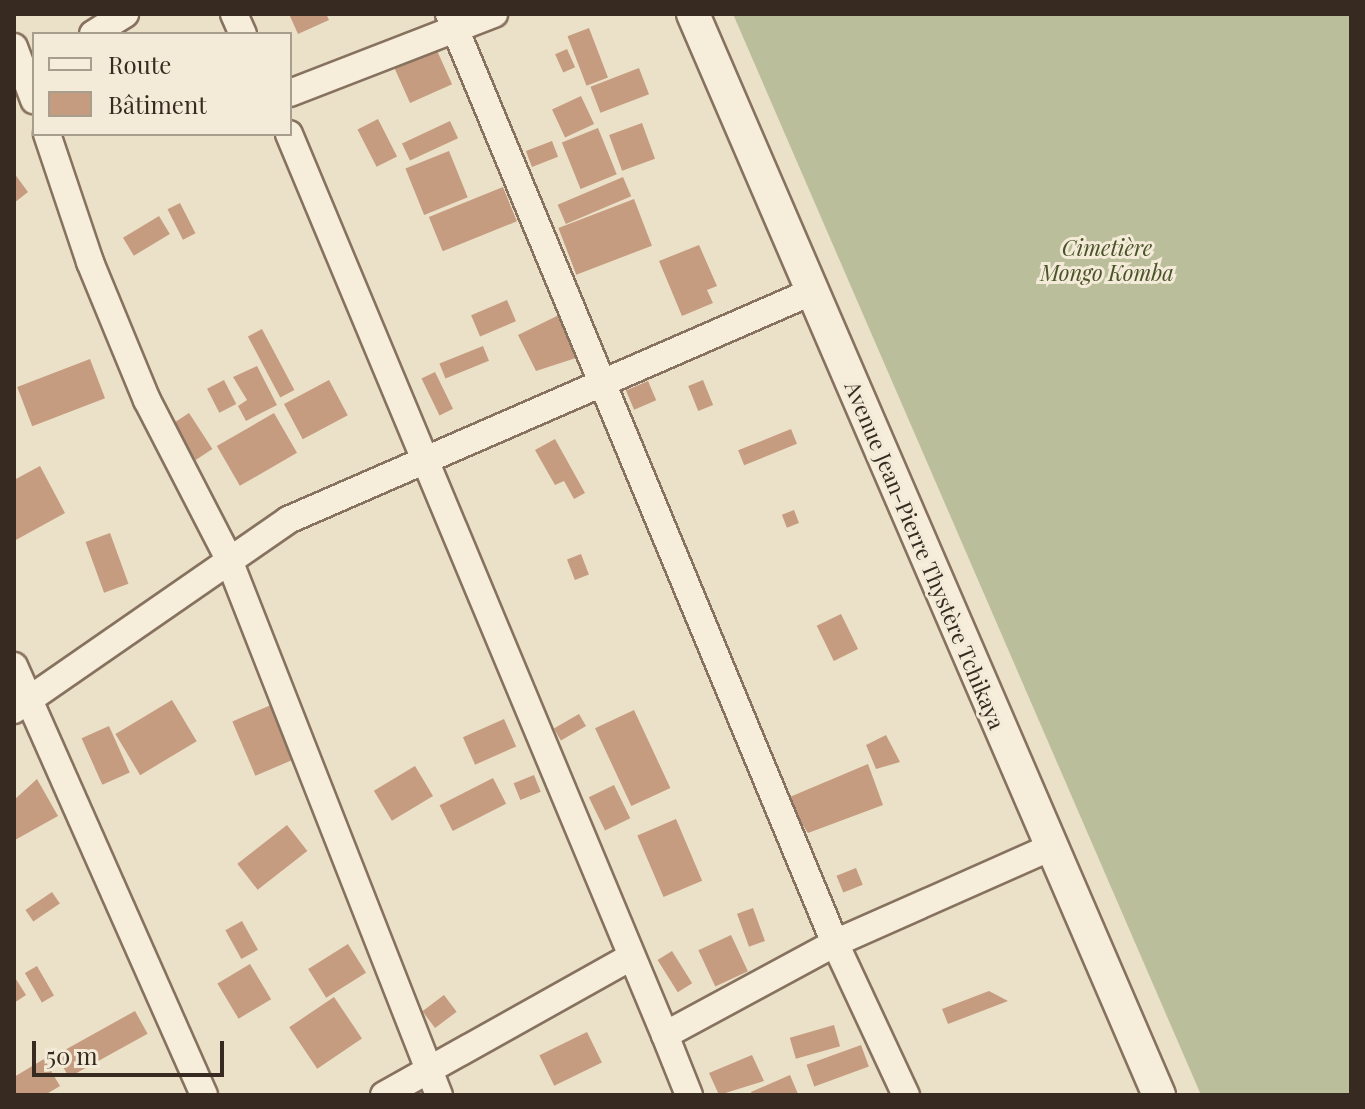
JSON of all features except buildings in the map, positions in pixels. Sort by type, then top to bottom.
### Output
[{"type":"street","points":[[96,32],[125,14]]},
{"type":"street","points":[[292,92],[452,22],[494,14]]},
{"type":"street","name":"Avenue Jean-Pierre Thystère Tchikaya","points":[[693,14],[1159,1095]]},
{"type":"street","points":[[452,22],[605,382],[835,943],[906,1095]]},
{"type":"street","points":[[14,47],[27,83]]},
{"type":"street","points":[[48,136],[147,400],[227,555],[439,1095]]},
{"type":"street","points":[[290,136],[427,456],[629,958],[689,1095]]},
{"type":"street","points":[[21,705],[227,555],[427,456],[811,292]]},
{"type":"street","points":[[14,666],[21,705],[204,1095]]},
{"type":"street","points":[[665,1035],[835,943],[1052,847]]},
{"type":"street","points":[[384,1095],[428,1067],[629,958]]},
{"type":"green space","name":"Cimetière Mongo Komba","points":[[733,14],[1351,14],[1351,1095],[1201,1095]]}]
